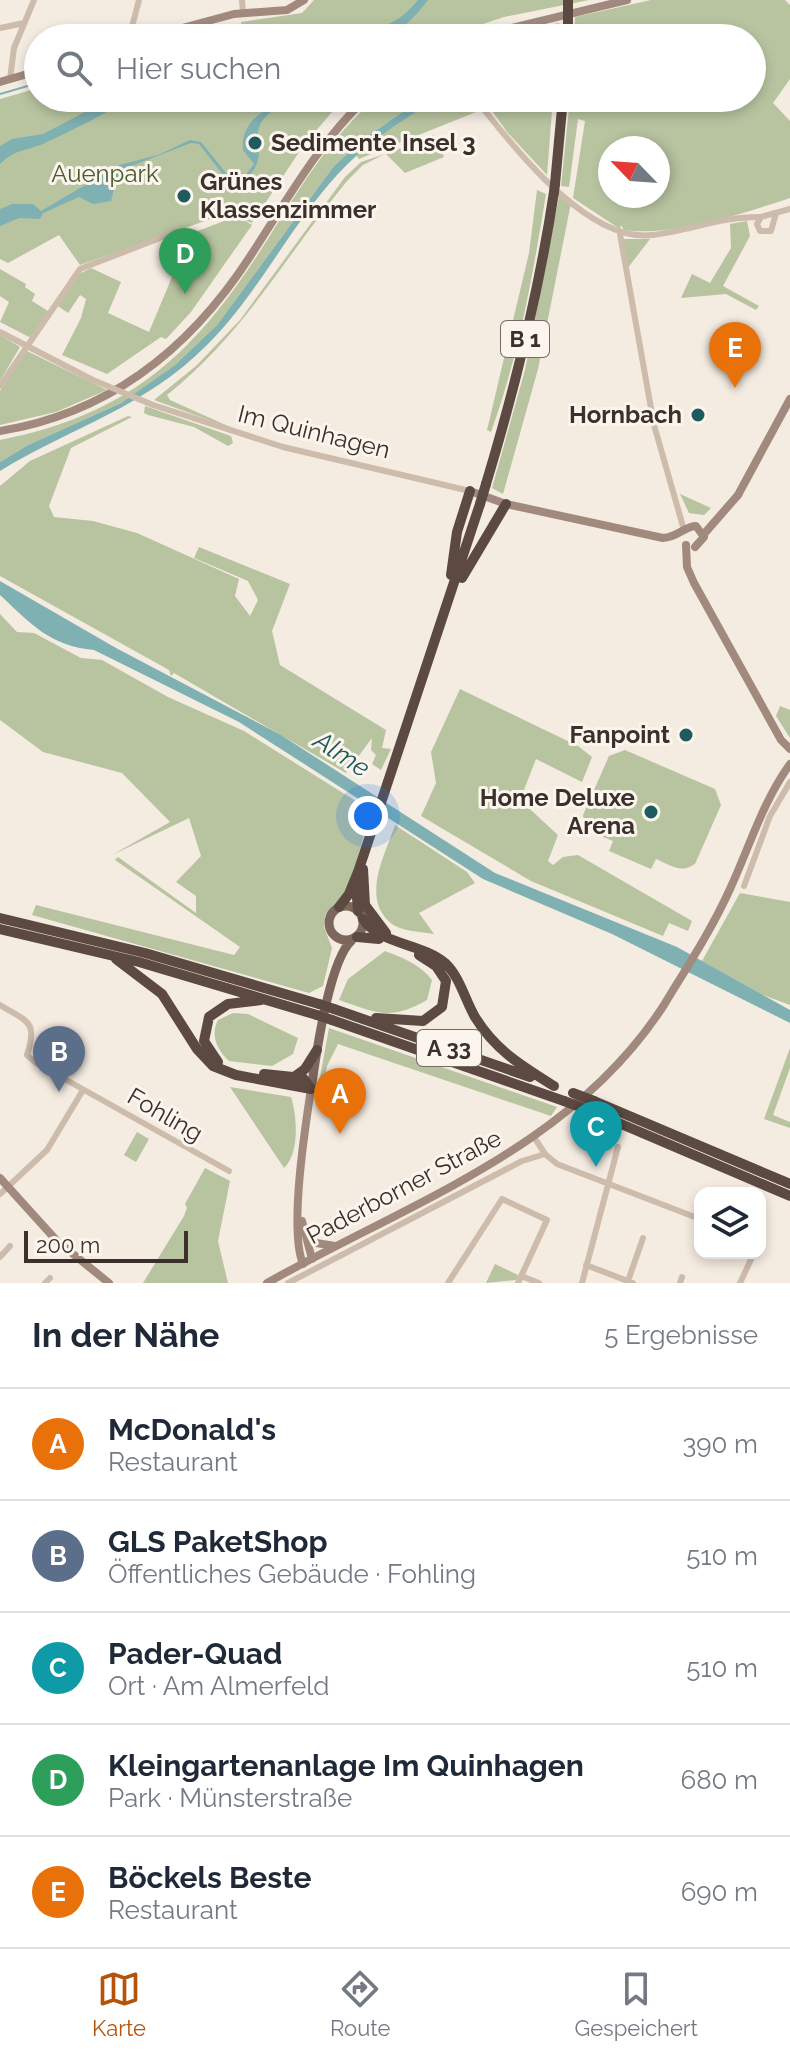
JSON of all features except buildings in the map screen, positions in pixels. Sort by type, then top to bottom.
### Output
[{"type":"highway","points":[[568,0],[568,24]]},
{"type":"highway","name":"B 1","points":[[339,907],[348,897],[358,872],[486,484],[544,258],[562,112]]},
{"type":"highway","name":"B 1","points":[[445,612],[457,532],[470,491]]},
{"type":"highway","points":[[445,612],[469,562],[506,504]]},
{"type":"highway","points":[[364,854],[365,905],[377,925],[394,938]]},
{"type":"highway","name":"B 1","points":[[358,872],[355,896],[361,915]]},
{"type":"highway","points":[[361,915],[373,931],[394,938],[447,965],[492,1042],[508,1058],[554,1086]]},
{"type":"highway","name":"A 33","points":[[0,918],[145,953],[554,1086],[569,1097]]},
{"type":"highway","name":"A 33","points":[[0,929],[267,999],[318,1009]]},
{"type":"highway","points":[[337,1014],[404,1022],[423,1021],[438,1012],[447,992],[442,974],[425,958],[377,938],[355,938]]},
{"type":"highway","points":[[111,956],[162,994],[197,1049],[213,1066],[231,1074],[311,1089]]},
{"type":"highway","points":[[267,999],[228,1004],[216,1009],[204,1029],[205,1044],[214,1059],[230,1067],[307,1080],[311,1089]]},
{"type":"highway","name":"A 33","points":[[337,1014],[590,1105],[786,1189]]},
{"type":"highway","points":[[294,1077],[305,1069],[317,1050]]},
{"type":"main road","points":[[339,907],[350,906],[361,915]]},
{"type":"main road","name":"B 1","points":[[331,985],[334,935],[329,921],[339,907]]},
{"type":"main road","name":"B 1","points":[[311,1089],[331,985],[343,950],[355,938],[361,915]]},
{"type":"main road","points":[[334,935],[355,938]]},
{"type":"street","points":[[5,81],[14,48],[34,0]]},
{"type":"street","points":[[133,24],[139,0]]},
{"type":"street","points":[[519,24],[627,0]]},
{"type":"street","points":[[187,24],[242,6],[281,11],[303,1]]},
{"type":"street","points":[[0,28],[24,23]]},
{"type":"street","points":[[0,431],[51,420],[106,397],[152,368],[190,336],[236,278],[317,153],[354,112]]},
{"type":"street","points":[[486,112],[540,177],[620,234],[653,235],[761,217],[790,209]]},
{"type":"street","points":[[761,217],[758,228],[769,233],[776,213]]},
{"type":"street","points":[[0,386],[80,269],[183,229]]},
{"type":"street","points":[[620,234],[654,425],[664,465],[678,500],[690,574],[781,740],[790,749]]},
{"type":"street","name":"Im Quinhagen","points":[[0,332],[93,380],[153,405],[283,447],[470,491],[506,504],[631,532],[686,540]]},
{"type":"street","points":[[686,540],[703,542],[704,534],[738,495],[741,484],[790,399]]},
{"type":"street","points":[[686,540],[696,526],[741,484]]},
{"type":"street","points":[[678,500],[704,534]]},
{"type":"street","name":"Paderborner Straße","points":[[267,1283],[477,1174],[583,1100],[616,1068],[703,941],[729,891],[767,800],[790,764]]},
{"type":"street","points":[[744,886],[770,816],[790,782]]},
{"type":"street","name":"Fohling","points":[[0,1005],[31,1026],[34,1036],[27,1055],[83,1090],[229,1171]]},
{"type":"street","points":[[308,1262],[298,1242],[311,1089]]},
{"type":"street","points":[[0,1194],[47,1150],[83,1090]]},
{"type":"street","points":[[534,1137],[545,1154],[563,1166],[694,1217]]},
{"type":"street","points":[[582,1283],[618,1147]]},
{"type":"street","name":"Paderborner Straße","points":[[288,1283],[522,1161],[545,1154]]},
{"type":"street","points":[[0,1178],[57,1241],[109,1283]]},
{"type":"street","points":[[448,1283],[502,1199],[547,1220],[519,1279],[539,1283]]},
{"type":"street","points":[[300,1213],[308,1262]]},
{"type":"street","points":[[304,1232],[316,1243],[337,1246]]},
{"type":"street","points":[[586,1265],[630,1282],[643,1238]]},
{"type":"street","points":[[0,1257],[10,1246]]},
{"type":"street","points":[[740,1283],[751,1259]]},
{"type":"green space","points":[[314,0],[589,0],[483,24],[241,24],[302,13]]},
{"type":"green space","points":[[651,0],[785,0],[790,5],[790,79],[773,103],[790,121],[790,198],[685,227],[643,231],[624,230],[621,225],[620,229],[573,198],[585,121],[578,119],[569,187],[561,186],[569,112],[766,112],[766,24],[575,24],[575,17]]},
{"type":"green space","name":"Auenpark","points":[[24,92],[24,112],[332,112],[303,146],[252,223],[241,219],[236,210],[80,265],[59,235],[8,263],[0,259],[0,99]]},
{"type":"green space","points":[[403,112],[365,138],[334,166],[217,325],[175,365],[121,403],[28,445],[0,462],[0,440],[89,413],[126,394],[188,344],[243,277],[331,145],[360,113]]},
{"type":"green space","points":[[415,112],[476,112],[359,159],[356,155]]},
{"type":"green space","points":[[493,112],[552,112],[547,175]]},
{"type":"green space","points":[[434,135],[444,157],[405,173],[386,154]]},
{"type":"green space","points":[[385,154],[363,165],[347,181],[242,320],[194,371],[167,395],[170,400],[239,431],[154,400],[196,366],[240,320],[345,177],[361,162]]},
{"type":"green space","points":[[537,190],[546,194],[530,284],[510,374],[491,432],[487,430],[529,253]]},
{"type":"green space","points":[[559,196],[571,203],[538,369],[503,494],[492,488],[525,370]]},
{"type":"green space","points":[[237,216],[252,225],[191,312],[166,339],[161,337],[107,374],[62,355],[81,318],[86,299],[80,295],[68,313],[58,306],[79,274],[91,268],[121,282],[108,313],[149,332],[190,234]]},
{"type":"green space","points":[[747,221],[750,236],[723,286],[759,306],[756,310],[726,294],[681,298],[692,274],[710,283],[731,248],[730,224]]},
{"type":"green space","points":[[623,239],[650,239],[627,269]]},
{"type":"green space","points":[[0,269],[26,284],[25,287],[35,294],[32,301],[48,311],[31,338],[0,322],[9,302],[0,296]]},
{"type":"green space","points":[[0,335],[20,347],[0,381]]},
{"type":"green space","points":[[27,351],[107,390],[56,412],[0,425],[0,391]]},
{"type":"green space","points":[[145,406],[231,436],[233,443],[228,446],[194,427],[148,415],[144,413]]},
{"type":"green space","points":[[128,416],[132,417],[71,448],[49,506],[54,517],[93,521],[137,533],[239,579],[235,596],[250,616],[258,600],[248,581],[194,558],[199,547],[290,584],[272,631],[280,665],[386,730],[382,748],[391,749],[381,770],[372,764],[376,755],[371,750],[372,738],[346,773],[0,576],[0,486],[30,461]]},
{"type":"green space","points":[[680,494],[711,508],[704,515],[689,513]]},
{"type":"green space","points":[[0,614],[17,632],[34,633],[81,658],[102,660],[168,697],[244,731],[359,803],[353,827],[364,835],[350,885],[342,900],[325,915],[324,927],[332,948],[323,986],[309,993],[32,915],[36,905],[234,955],[240,947],[115,860],[118,857],[196,913],[196,896],[176,882],[201,856],[189,818],[112,855],[170,822],[122,773],[43,752],[0,720]]},
{"type":"green space","points":[[460,689],[578,746],[592,757],[582,782],[536,759],[520,800],[558,835],[548,861],[553,865],[563,857],[578,855],[692,921],[688,931],[669,923],[663,936],[531,881],[421,816],[436,783],[431,752]]},
{"type":"green space","points":[[780,706],[790,710],[790,738],[776,716]]},
{"type":"green space","name":"Home Deluxe Arena","points":[[625,750],[715,789],[721,805],[695,864],[690,867],[671,866],[656,859],[651,869],[609,851],[613,841],[587,825],[583,815],[609,756]]},
{"type":"green space","points":[[395,825],[467,872],[475,883],[419,913],[434,934],[406,930],[392,924],[378,902],[378,876]]},
{"type":"green space","points":[[740,893],[790,902],[790,1005],[763,995],[702,961]]},
{"type":"green space","points":[[385,951],[411,962],[427,974],[432,980],[427,1000],[403,1011],[383,1013],[339,1000],[348,979]]},
{"type":"green space","points":[[233,1013],[248,1014],[298,1038],[293,1054],[272,1066],[229,1061],[218,1047],[215,1031],[218,1020]]},
{"type":"green space","points":[[329,1028],[557,1107],[551,1116],[338,1044],[327,1066],[324,1084],[319,1083]]},
{"type":"green space","points":[[790,1048],[790,1068],[773,1115],[790,1122],[790,1128],[764,1119]]},
{"type":"green space","points":[[230,1087],[291,1097],[296,1124],[295,1144],[284,1168]]},
{"type":"green space","points":[[137,1132],[149,1139],[136,1162],[124,1155]]},
{"type":"green space","points":[[205,1168],[230,1181],[218,1241],[228,1283],[143,1283],[184,1216],[185,1204]]},
{"type":"green space","points":[[495,1264],[518,1275],[516,1280],[486,1283]]},
{"type":"water","points":[[418,0],[428,0],[406,24],[388,24],[400,18]]},
{"type":"water","points":[[85,112],[106,112],[39,146],[21,151],[0,164],[0,146],[12,139],[43,134]]},
{"type":"water","points":[[263,112],[272,112],[259,129],[258,158],[255,168],[245,180],[224,176],[199,144],[191,143],[126,168],[116,182],[111,201],[93,204],[79,197],[43,213],[40,219],[19,218],[0,226],[0,209],[12,204],[33,204],[41,211],[119,165],[158,155],[190,140],[201,142],[226,173],[244,177],[254,164],[243,150],[243,140],[256,117]]},
{"type":"water","points":[[403,112],[417,112],[385,133],[337,175],[242,304],[207,345],[183,367],[133,401],[0,471],[0,462],[28,445],[121,403],[175,365],[217,325],[334,166],[365,138]]},
{"type":"water","points":[[0,581],[116,648],[281,735],[495,873],[677,947],[790,1010],[790,1023],[612,934],[483,879],[239,722],[94,650],[65,644],[42,632],[0,595]]},
{"type":"waterway","points":[[0,94],[24,87]]},
{"type":"place","name":"Sedimente Insel 3","points":[[255,143]]},
{"type":"place","name":"Grünes Klassenzimmer","points":[[184,196]]},
{"type":"place","name":"Kleingartenanlage Im Quinhagen","points":[[185,294]]},
{"type":"place","name":"Böckels Beste","points":[[735,388]]},
{"type":"place","name":"Hornbach","points":[[698,415]]},
{"type":"place","name":"Fanpoint","points":[[686,735]]},
{"type":"place","name":"Home Deluxe Arena","points":[[651,812]]},
{"type":"place","name":"GLS PaketShop","points":[[59,1092]]},
{"type":"place","name":"McDonald's","points":[[340,1134]]},
{"type":"place","name":"Pader-Quad","points":[[596,1167]]},
{"type":"water label","name":"Alme","points":[[342,754]]}]
